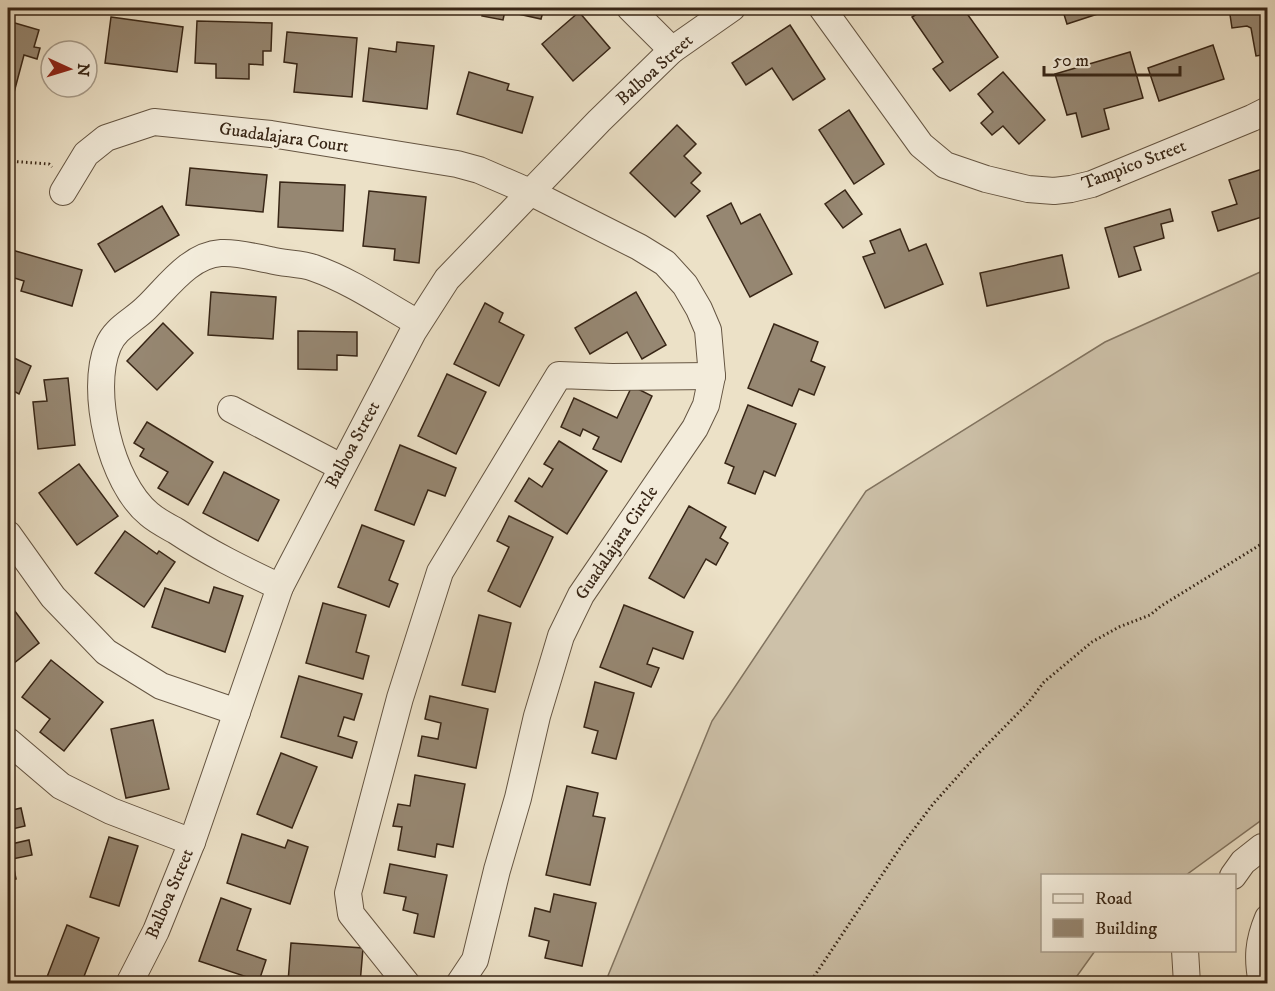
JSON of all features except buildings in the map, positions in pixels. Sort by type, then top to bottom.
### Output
[{"type":"street","points":[[630,8],[672,50]]},
{"type":"street","name":"Balboa Street","points":[[129,984],[156,931],[192,842],[280,587],[418,324],[447,279],[530,192],[672,50],[732,8]]},
{"type":"street","name":"Tampico Street","points":[[822,8],[921,145],[945,165],[1017,187],[1054,191],[1092,184],[1268,110]]},
{"type":"street","name":"Guadalajara Court","points":[[66,187],[86,154],[106,138],[154,122],[271,134],[458,164],[490,174],[530,192]]},
{"type":"street","name":"Guadalajara Circle","points":[[459,984],[475,960],[537,716],[561,636],[581,595],[694,428],[706,405],[712,376],[708,330],[685,285],[665,263],[639,247],[530,192]]},
{"type":"street","points":[[280,587],[195,543],[148,513],[128,489],[116,463],[102,415],[100,376],[108,345],[123,325],[138,316],[180,273],[197,260],[220,253],[246,254],[313,268],[336,277],[418,324]]},
{"type":"street","points":[[407,984],[351,914],[348,893],[400,698],[440,572],[559,375],[712,376]]},
{"type":"street","points":[[231,410],[341,467]]},
{"type":"street","points":[[8,534],[53,597],[106,652],[161,686],[237,711]]},
{"type":"street","points":[[8,741],[61,786],[111,812],[192,842]]},
{"type":"street","points":[[1234,874],[1243,862],[1262,847],[1268,851]]},
{"type":"street","points":[[1262,984],[1259,966],[1260,939],[1268,918]]},
{"type":"street","points":[[1185,952],[1187,984]]},
{"type":"path","points":[[8,161],[49,164],[66,187]]},
{"type":"path","points":[[809,984],[902,845],[933,804],[1028,703],[1044,682],[1092,642],[1119,627],[1150,615],[1268,540]]},
{"type":"shaded area","points":[[1267,269],[1267,816],[1187,874],[1041,874],[1041,952],[1094,952],[1072,983],[605,983],[712,721],[866,491],[1105,342]]}]
